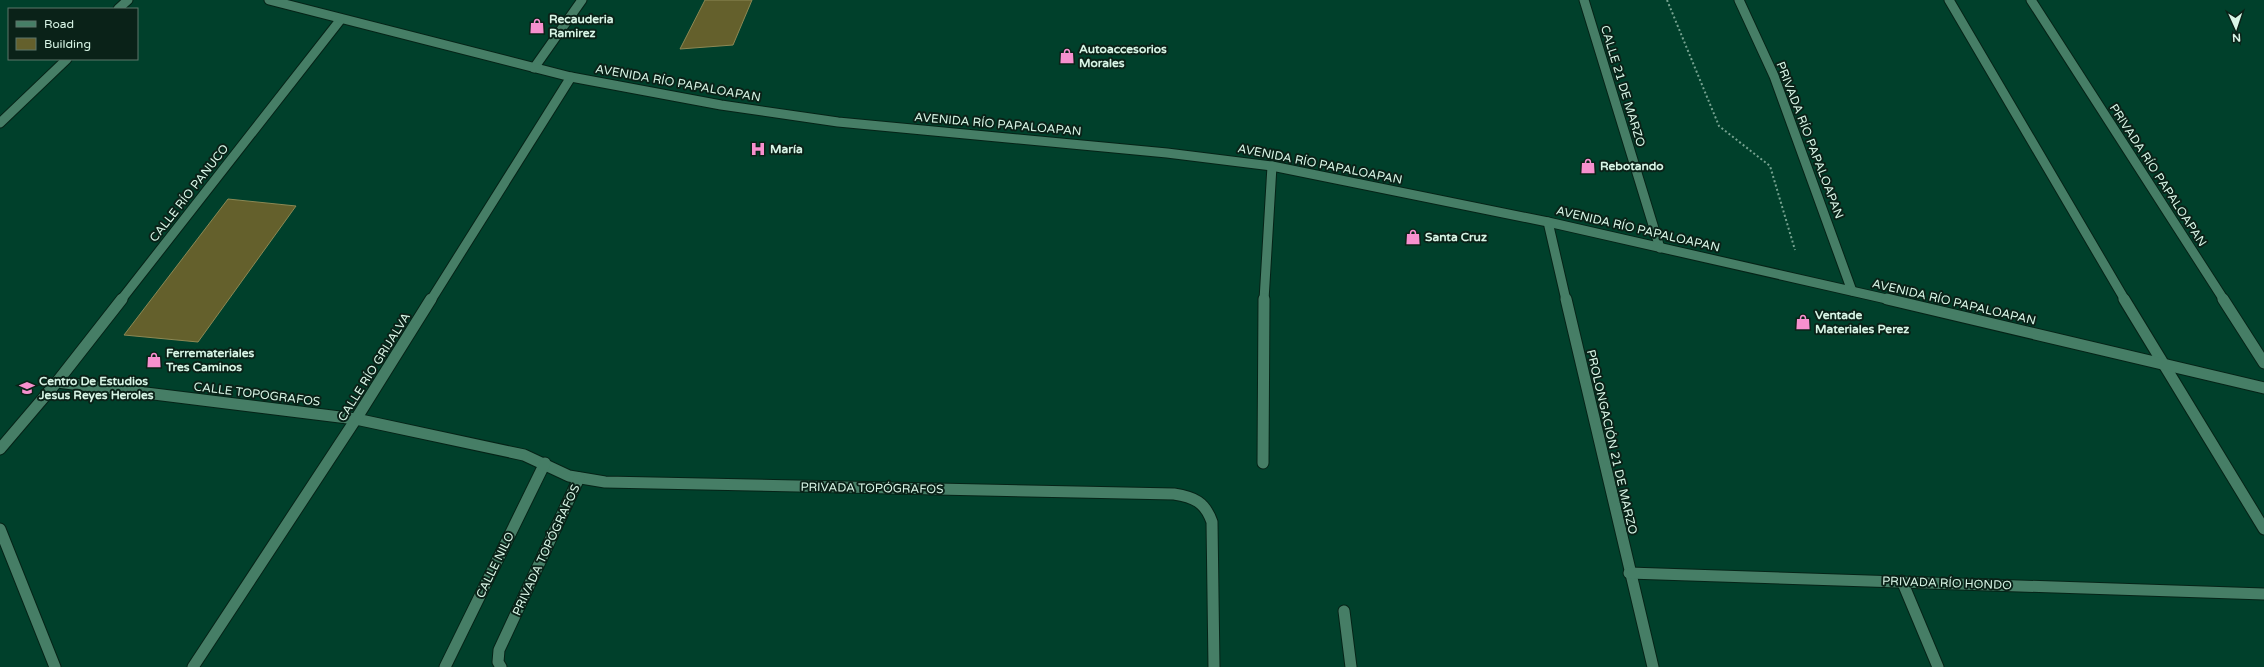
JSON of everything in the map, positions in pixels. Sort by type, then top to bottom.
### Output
[{"type":"street","points":[[119,8],[128,0]]},
{"type":"street","name":"AVENIDA RÍO PAPALOAPAN","points":[[269,0],[571,77],[721,105],[838,122],[1159,152],[1272,166],[1548,222],[1803,279],[2264,388]]},
{"type":"street","points":[[534,68],[582,0]]},
{"type":"street","name":"CALLE 21 DE MARZO","points":[[1584,0],[1660,248]]},
{"type":"street","name":"PRIVADA RÍO PAPALOAPAN","points":[[1739,0],[1774,76],[1852,291]]},
{"type":"street","points":[[1949,0],[2163,365],[2264,529]]},
{"type":"street","name":"PRIVADA RÍO PAPALOAPAN","points":[[2031,0],[2264,363]]},
{"type":"street","name":"CALLE RÍO PANUCO","points":[[0,449],[57,382],[341,19]]},
{"type":"street","points":[[0,123],[65,60]]},
{"type":"street","name":"CALLE RÍO GRIJALVA","points":[[193,667],[356,419],[571,77]]},
{"type":"street","points":[[1263,463],[1263,319],[1272,166]]},
{"type":"street","name":"PROLONGACIÓN 21 DE MARZO","points":[[1548,222],[1629,573],[1653,667]]},
{"type":"street","name":"CALLE TOPOGRAFOS","points":[[57,382],[356,419],[524,455],[545,463],[565,474],[579,478]]},
{"type":"street","name":"CALLE NILO","points":[[445,667],[545,463]]},
{"type":"street","name":"PRIVADA TOPÓGRAFOS","points":[[501,667],[498,662],[499,650],[579,478],[605,482],[1158,494],[1190,496],[1202,501],[1208,509],[1212,522],[1214,667]]},
{"type":"street","points":[[0,528],[55,667]]},
{"type":"street","name":"PRIVADA RÍO HONDO","points":[[1629,573],[2264,594]]},
{"type":"street","points":[[1902,581],[1938,667]]},
{"type":"street","points":[[1344,611],[1351,667]]},
{"type":"path","points":[[1667,0],[1719,126],[1770,166],[1803,279]]},
{"type":"building","points":[[705,0],[752,0],[733,45],[680,49]]},
{"type":"building","points":[[228,199],[296,206],[198,342],[124,335]]},
{"type":"place","name":"Recauderia Ramirez","points":[[537,26]]},
{"type":"place","name":"Autoaccesorios Morales","points":[[1067,56]]},
{"type":"place","name":"María","points":[[758,149]]},
{"type":"place","name":"Rebotando","points":[[1588,166]]},
{"type":"place","name":"Santa Cruz","points":[[1413,237]]},
{"type":"place","name":"Ventade Materiales Perez","points":[[1803,322]]},
{"type":"place","name":"Ferremateriales Tres Caminos","points":[[154,360]]},
{"type":"place","name":"Centro De Estudios Jesus Reyes Heroles","points":[[27,388]]}]
